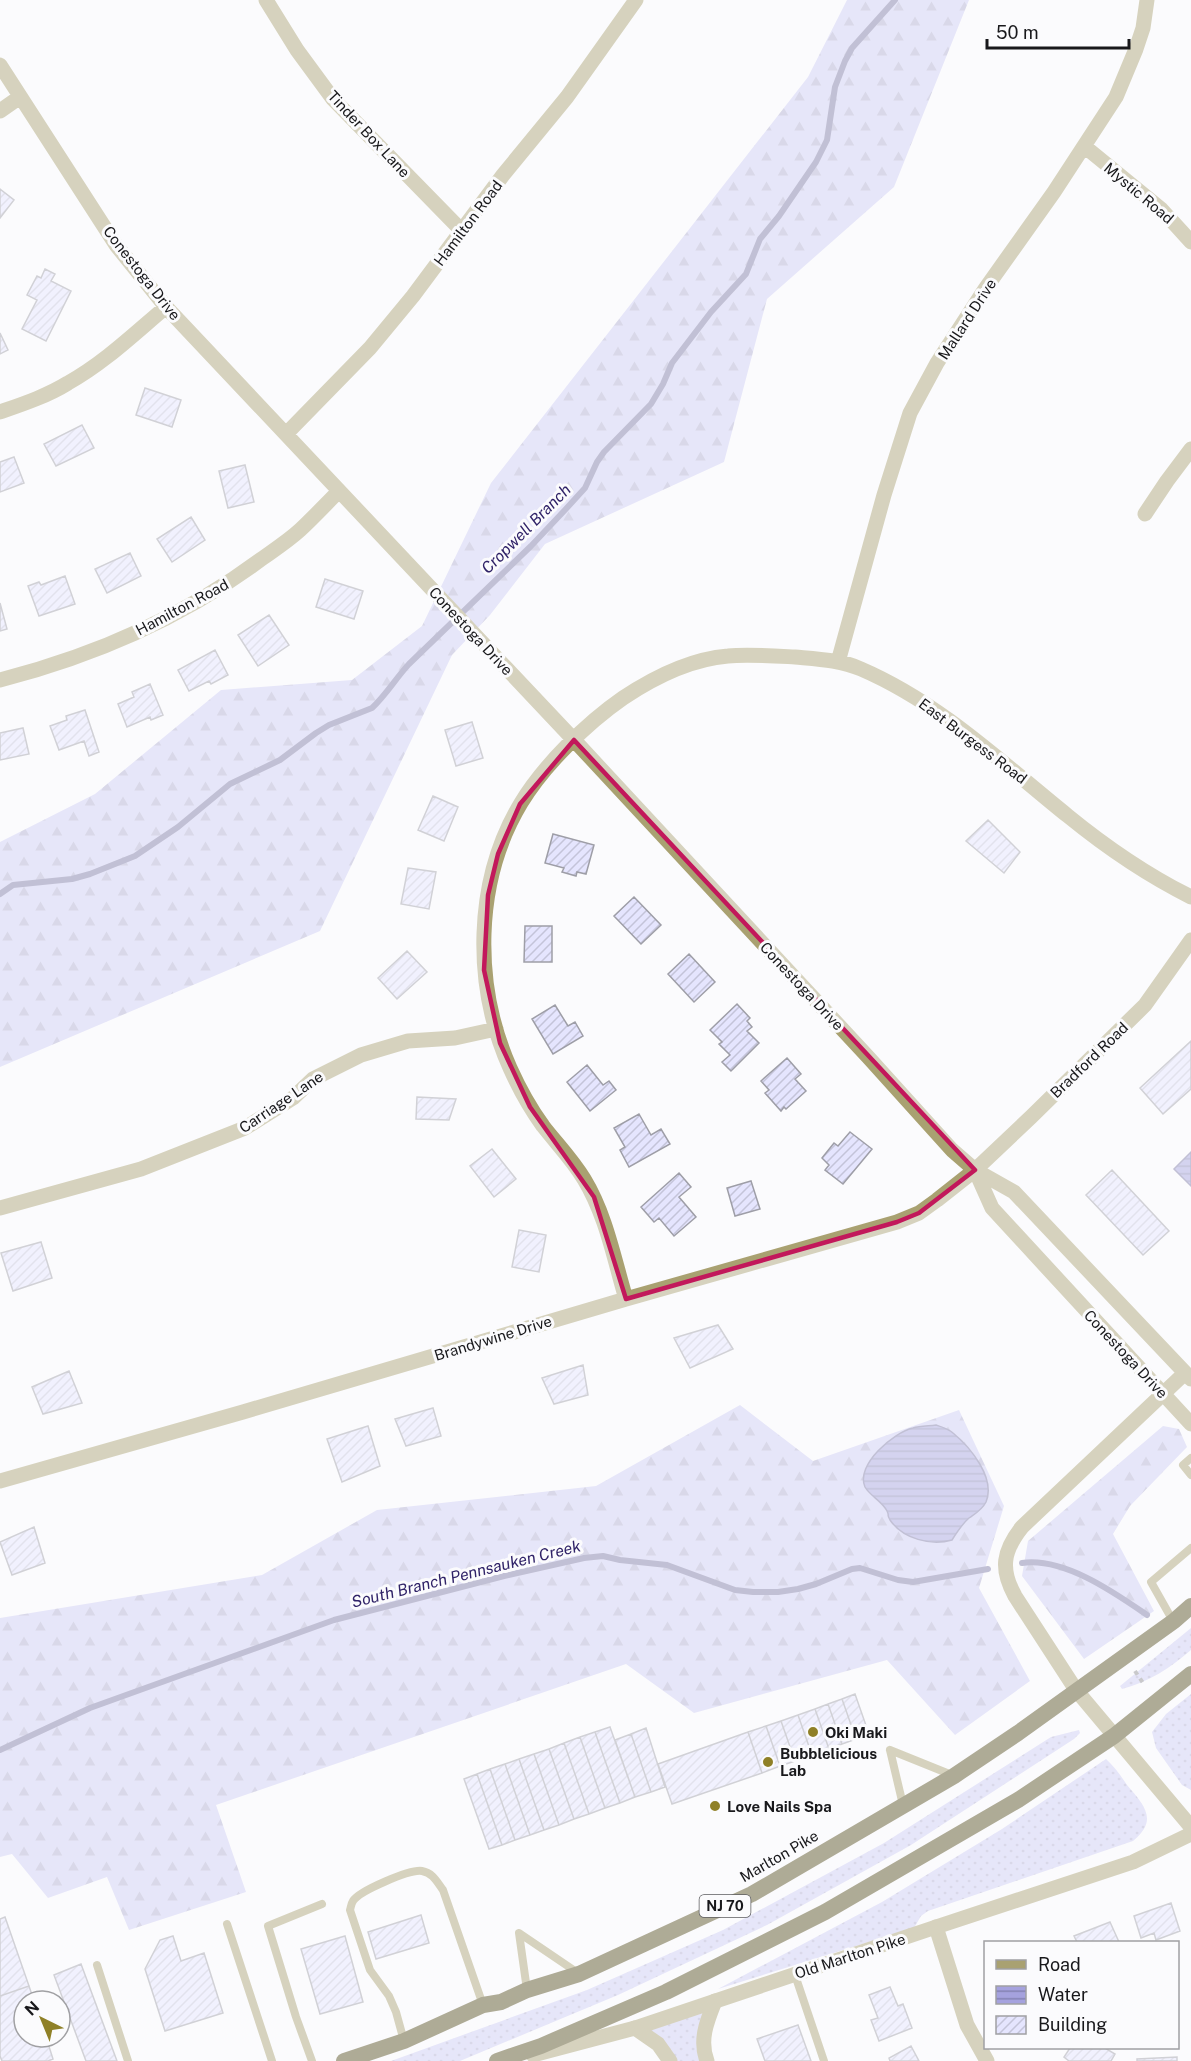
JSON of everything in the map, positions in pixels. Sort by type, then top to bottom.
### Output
[{"type":"highway","name":"Marlton Pike","points":[[344,2061],[404,2041],[483,2005],[501,2002],[527,1990],[579,1974],[752,1894],[954,1776],[1018,1733],[1174,1621],[1191,1606]]},
{"type":"highway","points":[[496,2061],[541,2046],[666,1992],[825,1912],[1017,1800],[1114,1736],[1191,1674]]},
{"type":"street","name":"Tinder Box Lane","points":[[266,0],[297,50],[333,99],[462,231]]},
{"type":"street","name":"Hamilton Road","points":[[286,434],[370,348],[413,296],[503,175],[567,97],[636,0]]},
{"type":"street","name":"Mallard Drive","points":[[837,662],[884,495],[910,413],[937,363],[1116,97],[1143,28],[1147,0]]},
{"type":"street","name":"Conestoga Drive","points":[[0,65],[116,245],[166,308],[574,740],[952,1150],[975,1170],[1014,1192],[1188,1376]]},
{"type":"street","points":[[0,111],[20,97]]},
{"type":"street","name":"Mystic Road","points":[[1084,146],[1161,208],[1191,242]]},
{"type":"street","points":[[0,412],[49,394],[69,383],[104,359],[166,308]]},
{"type":"street","points":[[1145,514],[1191,449]]},
{"type":"street","name":"Hamilton Road","points":[[0,680],[77,658],[150,627],[198,602],[283,544],[339,491]]},
{"type":"street","name":"East Burgess Road","points":[[626,1299],[594,1197],[572,1161],[530,1107],[509,1066],[496,1029],[486,981],[484,929],[488,895],[498,854],[514,816],[545,769],[601,713],[647,682],[701,661],[728,656],[816,659],[859,668],[930,706],[1008,765],[1090,834],[1162,882],[1191,897]]},
{"type":"street","name":"Bradford Road","points":[[975,1170],[1145,1005],[1189,947]]},
{"type":"street","name":"Carriage Lane","points":[[0,1208],[141,1169],[245,1128],[293,1098],[313,1079],[345,1062],[378,1049],[408,1041],[455,1038],[496,1029]]},
{"type":"street","name":"Conestoga Drive","points":[[975,1170],[992,1208],[1191,1424]]},
{"type":"street","name":"Brandywine Drive","points":[[0,1481],[897,1222],[919,1213],[975,1170]]},
{"type":"street","points":[[1188,1376],[1162,1393],[1022,1527],[1008,1551],[1006,1574],[1009,1585],[1076,1690],[1191,1827]]},
{"type":"street","name":"Old Marlton Pike","points":[[504,2061],[558,2052],[635,2028],[1132,1862],[1191,1834]]},
{"type":"street","points":[[936,1928],[967,2025],[987,2061]]},
{"type":"street","points":[[707,2061],[703,2051],[704,2028],[715,2001]]},
{"type":"street","points":[[635,2028],[658,2044],[670,2061]]},
{"type":"lane","points":[[1191,1458],[1182,1465],[1191,1475]]},
{"type":"lane","points":[[1174,1621],[1151,1582],[1191,1548]]},
{"type":"lane","points":[[903,1805],[890,1750],[954,1776]]},
{"type":"lane","points":[[404,2041],[389,1996],[370,1970],[350,1910],[352,1901],[360,1894],[403,1874],[422,1871],[433,1876],[442,1890],[483,2005]]},
{"type":"lane","points":[[312,2061],[267,1926],[322,1904]]},
{"type":"lane","points":[[227,1924],[272,2061]]},
{"type":"lane","points":[[527,1990],[519,1933],[579,1974]]},
{"type":"lane","points":[[97,1965],[128,2061]]},
{"type":"lane","points":[[795,1975],[824,2061]]},
{"type":"lane","points":[[558,2052],[575,2031]]},
{"type":"path","points":[[1135,1671],[1143,1683]]},
{"type":"highlighted area","points":[[574,740],[975,1170],[919,1213],[897,1222],[626,1299],[594,1197],[530,1107],[500,1043],[484,970],[488,895],[498,854],[520,804]]},
{"type":"green space","points":[[847,0],[969,0],[894,187],[767,299],[724,462],[545,544],[490,615],[452,655],[320,931],[0,1067],[0,842],[95,794],[221,690],[352,680],[422,626],[491,483],[808,77]]},
{"type":"green space","points":[[740,1405],[813,1461],[959,1410],[1004,1506],[979,1588],[1030,1681],[955,1735],[887,1660],[694,1713],[626,1664],[216,1805],[246,1892],[129,1930],[107,1877],[48,1898],[12,1854],[0,1857],[0,1618],[262,1575],[377,1510],[596,1486]]},
{"type":"green space","points":[[1163,1426],[1179,1429],[1187,1447],[1130,1506],[1113,1534],[1154,1611],[1084,1659],[1022,1576],[1028,1541]]},
{"type":"green space","points":[[1191,1628],[1191,1650],[1159,1674],[1122,1689],[1120,1686]]},
{"type":"green space","points":[[1191,1694],[1191,1790],[1182,1785],[1156,1748],[1152,1732],[1166,1714]]},
{"type":"green space","points":[[1079,1730],[1080,1733],[1074,1739],[911,1845],[767,1925],[618,1995],[460,2061],[391,2061],[587,1990],[723,1930],[884,1843],[1051,1737]]},
{"type":"green space","points":[[1106,1759],[1139,1799],[1146,1813],[1145,1826],[1133,1841],[928,1911],[921,1916],[914,1928],[718,1989],[882,1902],[1002,1829]]},
{"type":"green space","points":[[715,2001],[707,2061],[670,2061],[635,2028]]},
{"type":"water","points":[[1191,1152],[1191,1186],[1174,1169]]},
{"type":"water","points":[[936,1425],[945,1428],[960,1439],[974,1455],[984,1473],[988,1493],[983,1507],[964,1523],[952,1540],[944,1542],[918,1539],[902,1532],[890,1520],[885,1507],[865,1487],[863,1478],[878,1451],[896,1436],[913,1428]]},
{"type":"building","points":[[0,189],[14,200],[0,218]]},
{"type":"building","points":[[45,269],[55,274],[51,281],[71,291],[46,341],[22,329],[37,300],[27,295],[37,276],[41,278]]},
{"type":"building","points":[[0,333],[8,350],[0,354]]},
{"type":"building","points":[[145,388],[181,400],[172,427],[136,415]]},
{"type":"building","points":[[82,425],[94,448],[56,466],[44,444]]},
{"type":"building","points":[[14,457],[24,483],[0,492],[0,462]]},
{"type":"building","points":[[245,465],[254,502],[228,508],[219,471]]},
{"type":"building","points":[[191,517],[205,540],[172,562],[157,539]]},
{"type":"building","points":[[130,553],[141,576],[107,593],[95,569]]},
{"type":"building","points":[[65,576],[75,604],[39,616],[28,586],[39,582],[41,585]]},
{"type":"building","points":[[325,579],[363,591],[354,619],[316,607]]},
{"type":"building","points":[[0,603],[7,629],[0,631]]},
{"type":"building","points":[[269,615],[289,645],[258,666],[238,635]]},
{"type":"building","points":[[215,650],[228,675],[211,684],[209,681],[189,691],[178,670]]},
{"type":"building","points":[[150,684],[163,715],[151,720],[150,717],[127,727],[118,704],[134,697],[132,692]]},
{"type":"building","points":[[85,710],[99,752],[89,756],[84,741],[59,750],[50,726],[67,720],[66,716]]},
{"type":"building","points":[[472,722],[483,758],[456,766],[445,730]]},
{"type":"building","points":[[23,728],[29,754],[0,760],[0,733]]},
{"type":"building","points":[[433,796],[458,807],[444,841],[418,830]]},
{"type":"building","points":[[988,820],[1020,852],[1004,873],[966,841]]},
{"type":"building","points":[[553,834],[594,845],[586,874],[577,872],[576,876],[562,872],[564,868],[545,863]]},
{"type":"building","points":[[408,868],[436,872],[429,909],[401,904]]},
{"type":"building","points":[[634,897],[661,925],[641,944],[614,916]]},
{"type":"building","points":[[525,926],[552,926],[552,962],[524,962]]},
{"type":"building","points":[[407,951],[427,972],[397,999],[378,978]]},
{"type":"building","points":[[689,954],[715,982],[694,1002],[668,974]]},
{"type":"building","points":[[737,1004],[750,1018],[747,1021],[752,1027],[747,1031],[759,1043],[731,1071],[722,1062],[730,1055],[719,1044],[722,1042],[710,1030]]},
{"type":"building","points":[[555,1005],[568,1026],[575,1022],[583,1036],[553,1054],[532,1019]]},
{"type":"building","points":[[1191,1041],[1191,1089],[1163,1114],[1140,1088]]},
{"type":"building","points":[[787,1058],[801,1074],[795,1079],[806,1091],[781,1111],[765,1093],[769,1090],[761,1081]]},
{"type":"building","points":[[587,1065],[603,1085],[609,1081],[616,1090],[590,1111],[567,1082]]},
{"type":"building","points":[[417,1097],[456,1099],[449,1120],[416,1119]]},
{"type":"building","points":[[639,1114],[651,1135],[661,1129],[670,1144],[629,1167],[620,1150],[625,1147],[614,1128]]},
{"type":"building","points":[[850,1132],[872,1149],[843,1184],[825,1170],[829,1165],[822,1158],[834,1143],[838,1146]]},
{"type":"building","points":[[492,1149],[516,1179],[494,1197],[470,1166]]},
{"type":"building","points":[[1112,1170],[1169,1231],[1143,1255],[1086,1195]]},
{"type":"building","points":[[679,1173],[691,1187],[679,1197],[696,1217],[674,1236],[659,1218],[654,1222],[641,1207]]},
{"type":"building","points":[[751,1181],[760,1209],[735,1216],[727,1188]]},
{"type":"building","points":[[519,1230],[546,1235],[539,1272],[512,1267]]},
{"type":"building","points":[[41,1242],[52,1278],[13,1291],[1,1253]]},
{"type":"building","points":[[718,1325],[733,1349],[690,1368],[674,1338]]},
{"type":"building","points":[[583,1365],[588,1395],[554,1404],[542,1378]]},
{"type":"building","points":[[69,1371],[82,1403],[43,1414],[32,1387]]},
{"type":"building","points":[[433,1408],[441,1436],[406,1446],[395,1419]]},
{"type":"building","points":[[368,1426],[380,1466],[342,1482],[327,1439]]},
{"type":"building","points":[[34,1527],[45,1563],[12,1575],[0,1542]]},
{"type":"building","points":[[855,1694],[869,1734],[856,1739],[842,1699]]},
{"type":"building","points":[[842,1699],[856,1739],[842,1744],[828,1704]]},
{"type":"building","points":[[828,1704],[842,1744],[829,1749],[815,1709]]},
{"type":"building","name":"Oki Maki","points":[[815,1709],[829,1749],[812,1755],[798,1715]]},
{"type":"building","points":[[798,1715],[812,1755],[795,1761],[781,1721]]},
{"type":"building","points":[[781,1721],[795,1761],[780,1766],[766,1726]]},
{"type":"building","points":[[766,1726],[780,1766],[762,1773],[748,1732]]},
{"type":"building","points":[[610,1727],[635,1797],[620,1803],[595,1732]]},
{"type":"building","points":[[646,1728],[665,1787],[651,1792],[631,1734]]},
{"type":"building","points":[[595,1732],[620,1803],[605,1808],[580,1737]]},
{"type":"building","points":[[748,1732],[762,1773],[672,1804],[658,1764]]},
{"type":"building","points":[[631,1734],[651,1792],[635,1797],[615,1740]]},
{"type":"building","points":[[580,1737],[605,1808],[589,1814],[564,1743]]},
{"type":"building","points":[[564,1743],[589,1814],[574,1819],[549,1749]]},
{"type":"building","points":[[549,1749],[574,1819],[559,1825],[534,1754]]},
{"type":"building","points":[[534,1754],[559,1825],[544,1830],[519,1759]]},
{"type":"building","points":[[519,1759],[544,1830],[530,1835],[505,1764]]},
{"type":"building","points":[[505,1764],[530,1835],[515,1840],[490,1769]]},
{"type":"building","points":[[490,1769],[515,1840],[502,1845],[477,1774]]},
{"type":"building","points":[[477,1774],[502,1845],[489,1849],[464,1779]]},
{"type":"building","points":[[1171,1903],[1180,1931],[1156,1940],[1154,1933],[1141,1938],[1134,1916]]},
{"type":"building","points":[[421,1915],[429,1943],[376,1959],[368,1932]]},
{"type":"building","points":[[5,1917],[29,1986],[12,1989],[12,1992],[0,1996],[0,1919]]},
{"type":"building","points":[[1110,1922],[1119,1941],[1076,1941],[1074,1936]]},
{"type":"building","points":[[173,1936],[181,1961],[204,1953],[223,2013],[165,2031],[145,1969],[160,1940]]},
{"type":"building","points":[[345,1936],[363,2002],[320,2014],[301,1949]]},
{"type":"building","points":[[81,1964],[117,2061],[86,2061],[72,2023],[72,1989],[59,1989],[54,1975]]},
{"type":"building","points":[[890,1987],[898,2006],[903,2004],[912,2028],[879,2041],[871,2020],[878,2018],[869,1995]]},
{"type":"building","points":[[12,1992],[12,2049],[50,2049],[53,2059],[48,2061],[2,2061],[0,2056],[0,1996]]},
{"type":"building","points":[[798,2025],[811,2061],[765,2061],[757,2039]]},
{"type":"building","points":[[911,2046],[919,2061],[890,2061],[889,2058]]},
{"type":"building","points":[[1069,2049],[1107,2049],[1115,2054],[1111,2061],[1069,2061],[1064,2057]]},
{"type":"building","points":[[1177,2057],[1177,2061],[1137,2061],[1137,2059]]},
{"type":"waterway","name":"Cropwell Branch","points":[[0,894],[13,885],[72,879],[135,856],[178,827],[230,784],[280,760],[329,725],[372,708],[409,664],[564,511],[585,488],[604,452],[651,404],[672,363],[711,312],[746,274],[760,239],[779,216],[816,162],[827,140],[835,87],[845,61],[852,48],[895,0]]},
{"type":"waterway","name":"South Branch Pennsauken Creek","points":[[0,1750],[90,1708],[334,1620],[584,1558],[603,1556],[667,1565],[735,1590],[753,1592],[798,1589],[860,1568],[898,1580],[913,1582],[988,1569]]},
{"type":"waterway","name":"South Branch Pennsauken Creek","points":[[1022,1563],[1038,1563],[1072,1571],[1104,1587],[1147,1615]]},
{"type":"place","name":"Oki Maki","points":[[813,1732]]},
{"type":"place","name":"Bubblelicious Lab","points":[[768,1762]]},
{"type":"place","name":"Love Nails Spa","points":[[715,1806]]}]
